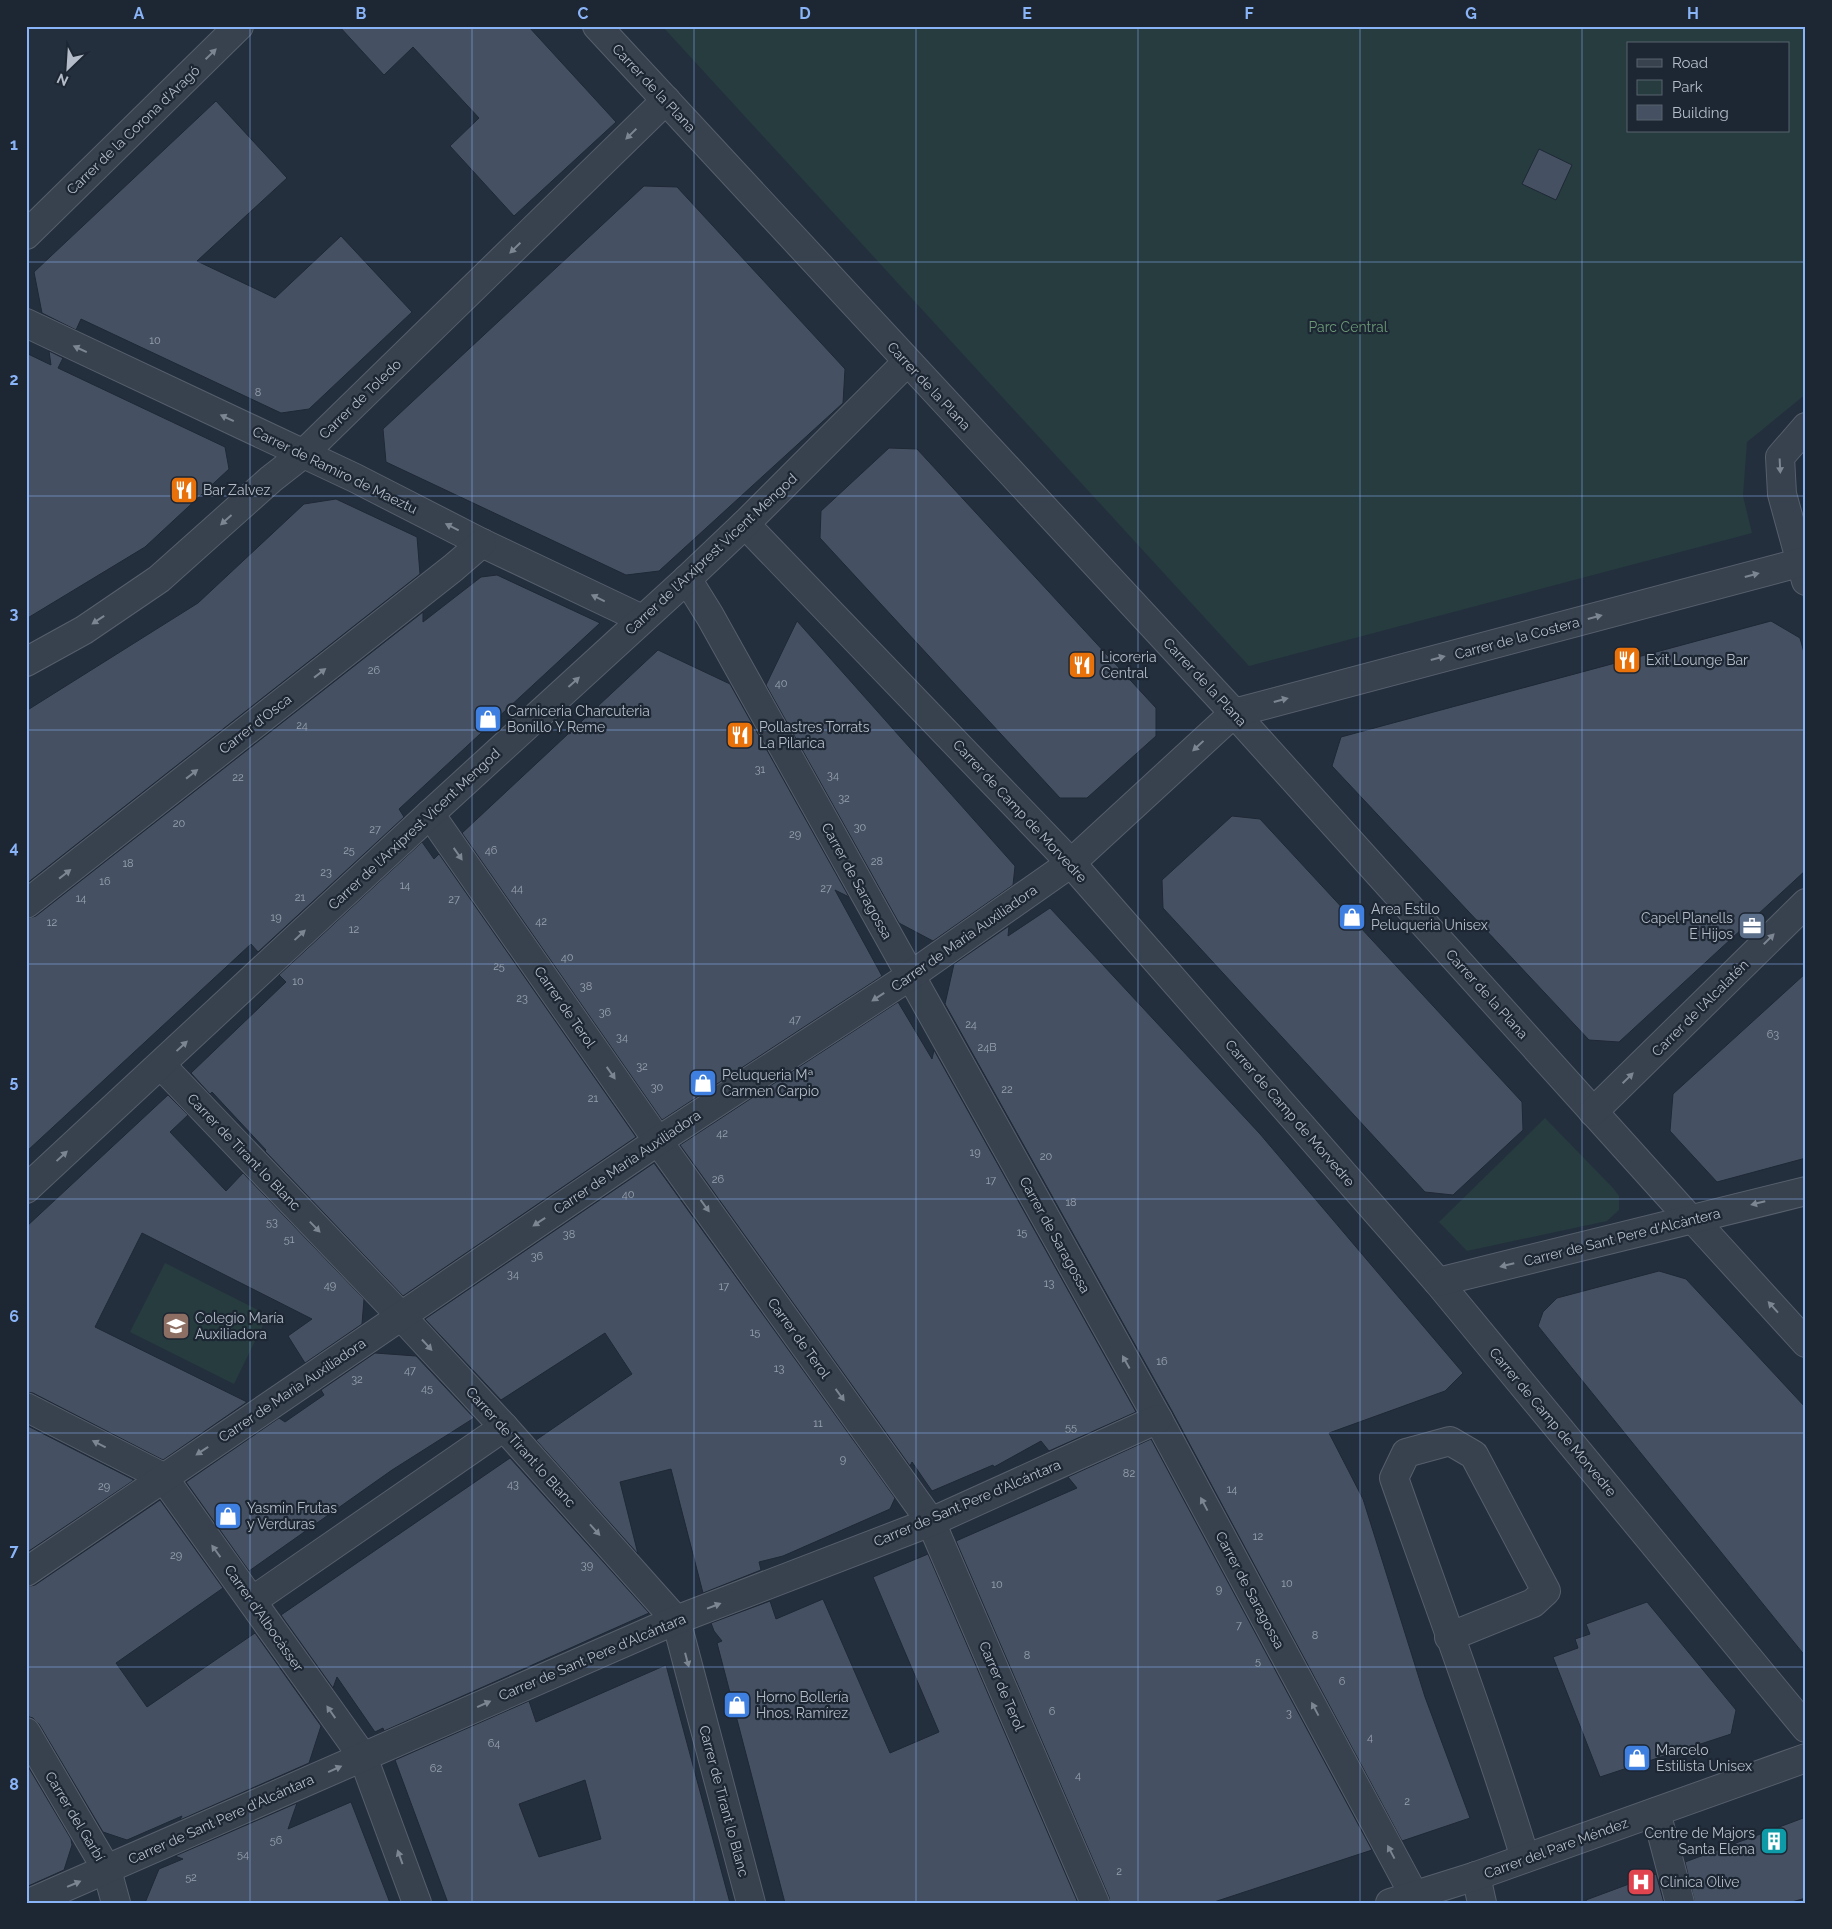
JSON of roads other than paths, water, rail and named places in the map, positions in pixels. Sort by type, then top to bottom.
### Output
[{"type":"street","name":"Carrer de la Corona d'Aragó","points":[[26,235],[239,26]]},
{"type":"street","name":"Carrer de la Plana","points":[[597,26],[1234,713],[1593,1112],[1806,1344]]},
{"type":"street","name":"Carrer de Toledo","points":[[26,662],[84,630],[159,579],[270,480],[303,454],[666,100]]},
{"type":"street","name":"Carrer de Ramiro de Maeztu","points":[[26,323],[303,454],[642,619]]},
{"type":"street","name":"Carrer de l'Arxiprest Vicent Mengod","points":[[26,1189],[430,814],[687,579],[745,524],[907,362]]},
{"type":"street","name":"Carrer de la Costera","points":[[1234,713],[1804,568],[1782,494],[1780,457],[1806,427]]},
{"type":"street","name":"Carrer de Camp de Morvedre","points":[[745,524],[1071,863],[1438,1282],[1806,1728]]},
{"type":"street","name":"Carrer d'Osca","points":[[26,904],[453,568],[482,542]]},
{"type":"street","name":"Carrer de Saragossa","points":[[687,579],[710,616],[1158,1419],[1402,1899]]},
{"type":"street","name":"Carrer de Maria Auxiliadora","points":[[26,1572],[658,1140],[910,976],[1071,863],[1234,713]]},
{"type":"street","name":"Carrer de Terol","points":[[430,814],[658,1140],[931,1522],[1095,1903]]},
{"type":"street","name":"Carrer de l'Alcalatén","points":[[1593,1112],[1806,903]]},
{"type":"street","name":"Carrer de Tirant lo Blanc","points":[[161,1065],[401,1316],[504,1427],[676,1620],[752,1903]]},
{"type":"street","name":"Carrer de Sant Pere d'Alcàntera","points":[[1438,1282],[1806,1191]]},
{"type":"street","name":"Carrer d'Albocàsser","points":[[26,1408],[163,1477],[363,1757],[417,1903]]},
{"type":"street","name":"Carrer de Sant Pere d'Alcántara","points":[[29,1903],[676,1620],[931,1522],[1158,1419]]},
{"type":"street","points":[[252,1601],[504,1427]]},
{"type":"street","points":[[1449,1636],[1533,1603],[1546,1591],[1474,1455],[1450,1441],[1406,1453],[1394,1478],[1449,1636],[1509,1806],[1525,1858]]},
{"type":"street","name":"Carrer del Garbí","points":[[26,1732],[107,1870],[116,1903]]},
{"type":"street","name":"Carrer del Pare Méndez","points":[[1402,1899],[1476,1876],[1806,1758]]},
{"type":"street","points":[[1656,1812],[1680,1903]]},
{"type":"street","points":[[1476,1876],[1482,1903]]},
{"type":"place","name":"Bar Zalvez","points":[[184,490]]},
{"type":"place","name":"Exit Lounge Bar","points":[[1627,660]]},
{"type":"place","name":"Licoreria Central","points":[[1082,665]]},
{"type":"place","name":"Carniceria Charcuteria Bonillo Y Reme","points":[[488,719]]},
{"type":"place","name":"Pollastres Torrats La Pilarica","points":[[740,735]]},
{"type":"place","name":"Area Estilo Peluqueria Unisex","points":[[1352,917]]},
{"type":"place","name":"Capel Planells E Hijos","points":[[1752,926]]},
{"type":"place","name":"Peluqueria Mª Carmen Carpio","points":[[703,1083]]},
{"type":"place","name":"Colegio María Auxiliadora","points":[[176,1326]]},
{"type":"place","name":"Yasmin Frutas y Verduras","points":[[228,1516]]},
{"type":"place","name":"Horno Bollería Hnos. Ramírez","points":[[737,1705]]},
{"type":"place","name":"Marcelo Estilista Unisex","points":[[1637,1758]]},
{"type":"place","name":"Centre de Majors Santa Elena","points":[[1774,1841]]},
{"type":"place","name":"Clínica Olive","points":[[1641,1882]]},
{"type":"park label","name":"Parc Central","points":[[1348,327]]}]
